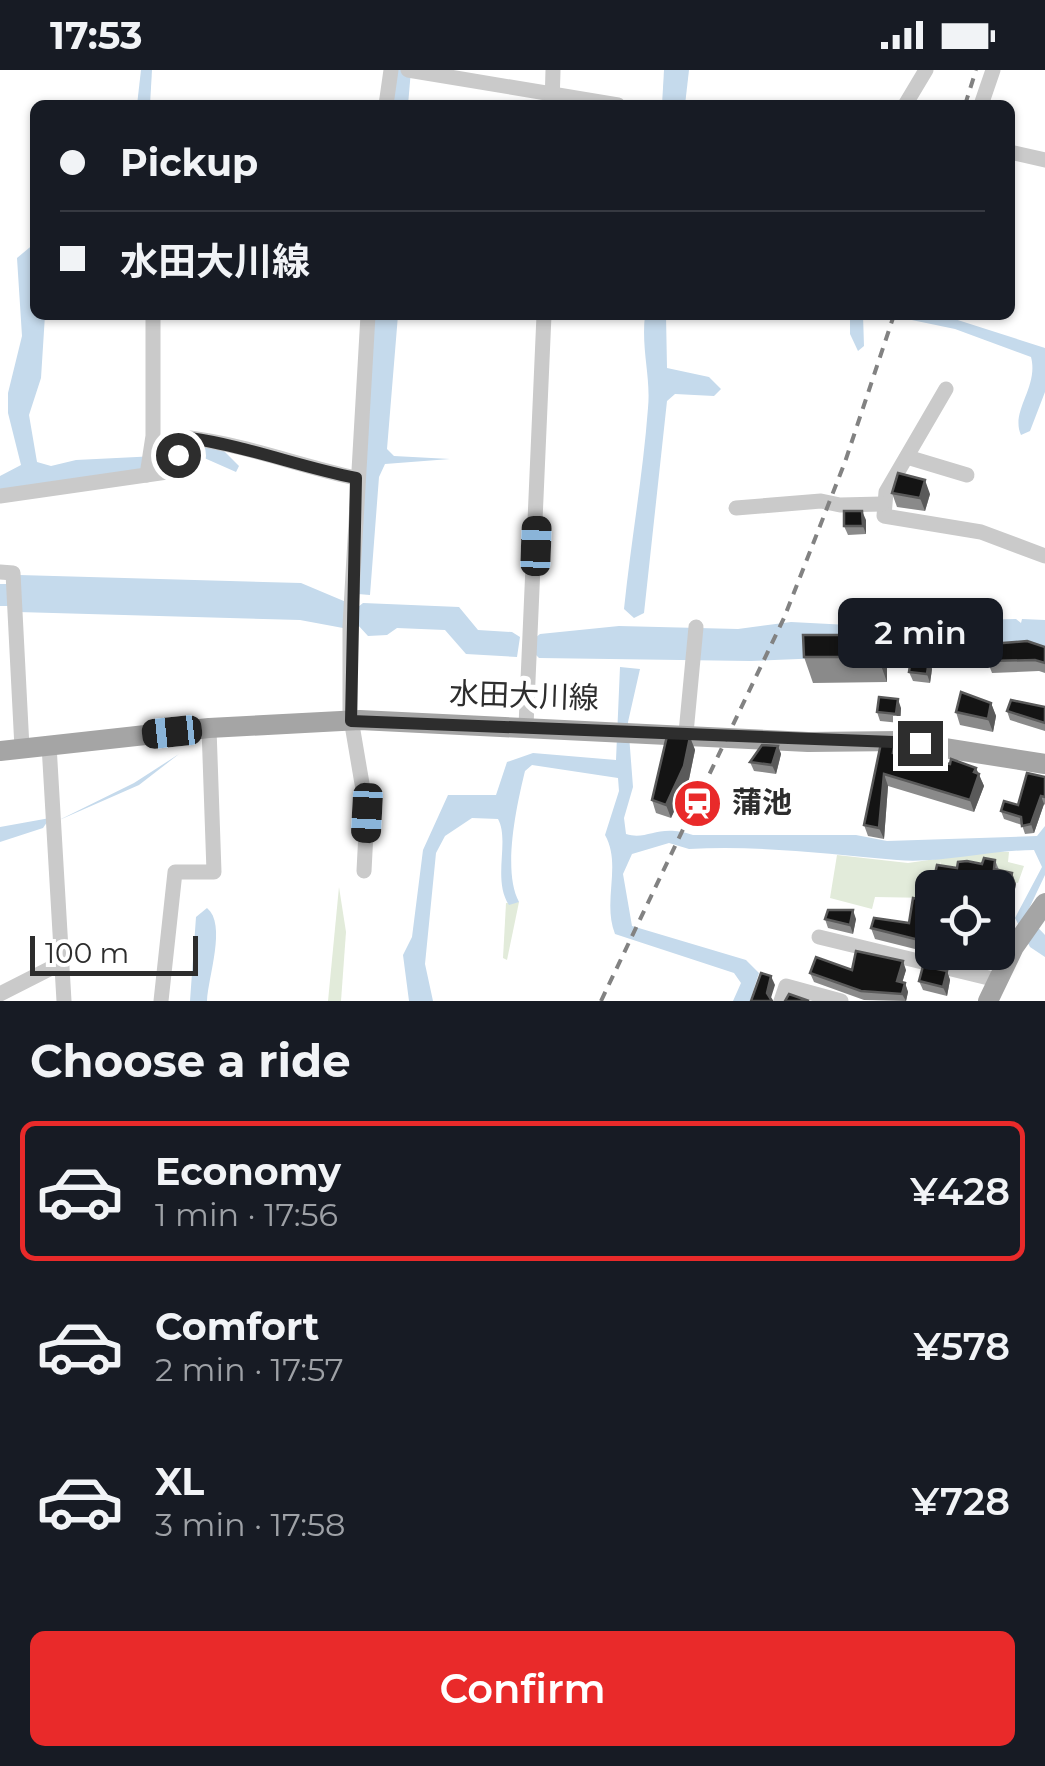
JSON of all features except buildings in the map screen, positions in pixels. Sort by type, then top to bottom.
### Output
[{"type":"main road","name":"水田大川線","points":[[0,751],[208,728],[351,721],[526,726],[808,742],[900,741],[1045,764]]},
{"type":"main road","points":[[988,1001],[1019,941],[1041,910]]},
{"type":"street","points":[[387,100],[392,70]]},
{"type":"street","points":[[408,70],[552,98],[553,70]]},
{"type":"street","points":[[907,100],[926,70]]},
{"type":"street","points":[[983,100],[992,70]]},
{"type":"street","points":[[1015,153],[1045,160]]},
{"type":"street","points":[[148,475],[153,436],[153,320]]},
{"type":"street","points":[[364,871],[366,798],[351,721],[350,626],[368,320]]},
{"type":"street","points":[[526,726],[544,320]]},
{"type":"street","points":[[946,389],[882,504],[884,516],[981,532],[1045,556]]},
{"type":"street","points":[[0,496],[166,472],[190,438],[226,443],[290,464],[356,478]]},
{"type":"street","points":[[907,457],[967,476]]},
{"type":"street","points":[[736,508],[820,500],[840,505],[882,504]]},
{"type":"street","points":[[6,573],[14,618],[22,748]]},
{"type":"street","points":[[686,734],[696,627]]},
{"type":"street","points":[[161,1001],[175,872],[214,872],[208,728]]},
{"type":"street","points":[[49,745],[64,1001]]},
{"type":"street","points":[[818,938],[997,980]]},
{"type":"street","points":[[0,994],[63,962]]},
{"type":"street","points":[[781,1001],[786,986],[838,1001]]},
{"type":"green space","points":[[991,851],[1009,852],[1008,862],[1024,866],[1018,883],[1015,870],[940,870],[941,861],[938,870],[915,870],[915,898],[875,897],[872,909],[830,898],[837,855],[908,863]]},
{"type":"green space","points":[[339,887],[346,932],[341,1001],[328,1001]]},
{"type":"green space","points":[[519,902],[507,960],[503,958],[506,903]]},
{"type":"water","points":[[141,70],[152,70],[150,100],[138,100]]},
{"type":"water","points":[[394,70],[411,70],[408,100],[386,100]]},
{"type":"water","points":[[664,70],[689,70],[686,100],[662,100]]},
{"type":"water","points":[[30,247],[30,320],[45,320],[41,378],[29,415],[37,462],[51,466],[76,460],[157,456],[171,444],[221,448],[239,466],[236,472],[202,457],[153,470],[0,490],[0,476],[21,465],[8,413],[8,393],[22,336],[17,258]]},
{"type":"water","points":[[371,320],[398,320],[387,449],[394,456],[450,459],[385,464],[379,477],[370,595],[358,594]]},
{"type":"water","points":[[645,320],[666,320],[667,368],[709,377],[721,389],[714,396],[675,394],[667,401],[644,613],[634,618],[624,609],[648,408]]},
{"type":"water","points":[[850,320],[863,320],[864,346],[858,351],[850,334]]},
{"type":"water","points":[[912,320],[958,320],[1045,348],[1045,392],[1030,431],[1021,435],[1019,417],[1031,378],[1031,357],[955,329]]},
{"type":"water","points":[[19,575],[301,583],[358,607],[363,603],[459,607],[478,630],[512,632],[520,637],[517,657],[466,654],[445,630],[397,628],[387,635],[368,636],[357,624],[343,628],[300,620],[18,612],[15,606],[0,606],[0,584],[14,584]]},
{"type":"water","points":[[952,610],[970,620],[1045,620],[1045,649],[751,661],[539,658],[535,654],[535,638],[540,634],[619,626],[738,629],[791,622],[926,629]]},
{"type":"water","points":[[620,667],[640,669],[628,722],[633,787],[624,818],[626,834],[671,831],[693,835],[856,835],[887,841],[1037,836],[1045,826],[1045,875],[1026,915],[1045,935],[1045,957],[1030,947],[1015,918],[1042,867],[1034,850],[913,861],[767,849],[689,849],[669,843],[632,854],[623,874],[632,926],[746,960],[759,973],[750,1001],[733,1001],[741,983],[734,973],[615,934],[610,909],[612,858],[605,835],[619,791],[618,778],[532,765],[525,771],[518,801],[511,856],[519,902],[509,905],[504,895],[498,819],[472,818],[445,836],[436,853],[425,964],[433,1001],[409,1001],[403,955],[412,937],[423,850],[448,795],[496,795],[507,762],[533,753],[616,760]]},
{"type":"water","points":[[179,754],[139,785],[57,821],[134,783]]},
{"type":"water","points":[[50,818],[43,828],[0,842],[0,827]]},
{"type":"water","points":[[207,908],[216,926],[216,938],[207,1001],[190,1001],[196,917]]},
{"type":"railway","points":[[967,100],[976,70]]},
{"type":"railway","points":[[601,1001],[784,618],[845,462],[892,320]]},
{"type":"place","name":"蒲池","points":[[697,803]]},
{"type":"route","points":[[178,455],[190,438],[226,443],[290,464],[356,478],[351,721],[709,734],[808,742],[920,743]]}]
